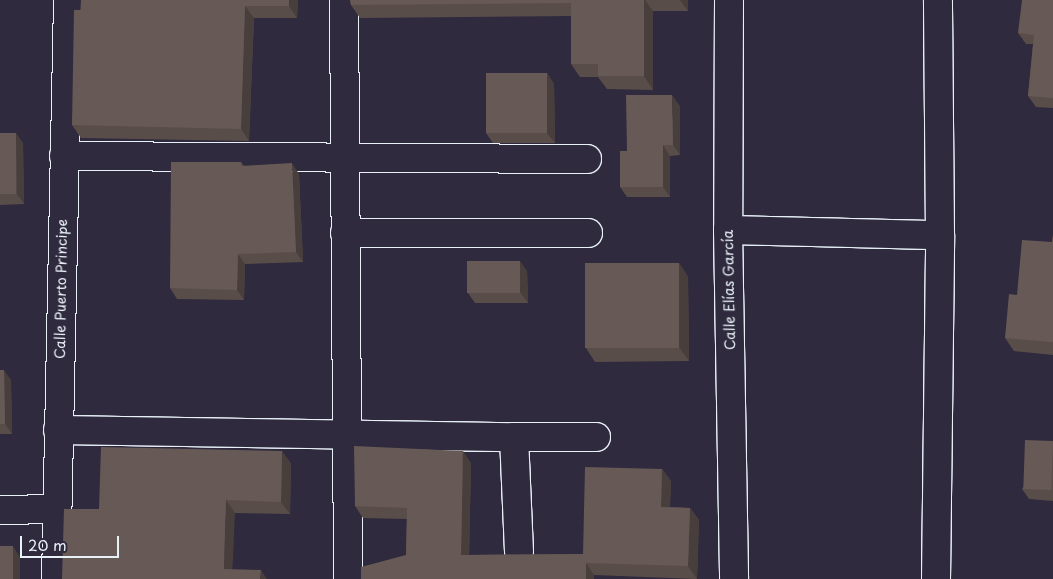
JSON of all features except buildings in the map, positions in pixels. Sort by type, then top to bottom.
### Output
[{"type":"street","name":"Calle Puerto Principe","points":[[56,579],[68,0]]},
{"type":"street","points":[[344,0],[345,433],[348,579]]},
{"type":"street","name":"Calle Elías García","points":[[729,0],[728,230],[734,579]]},
{"type":"street","points":[[936,579],[940,235],[938,0]]},
{"type":"street","points":[[64,156],[587,159]]},
{"type":"street","points":[[728,230],[940,235]]},
{"type":"street","points":[[345,233],[588,233]]},
{"type":"street","points":[[58,430],[596,437]]},
{"type":"street","points":[[514,437],[518,552]]},
{"type":"street","points":[[0,510],[57,509]]}]
